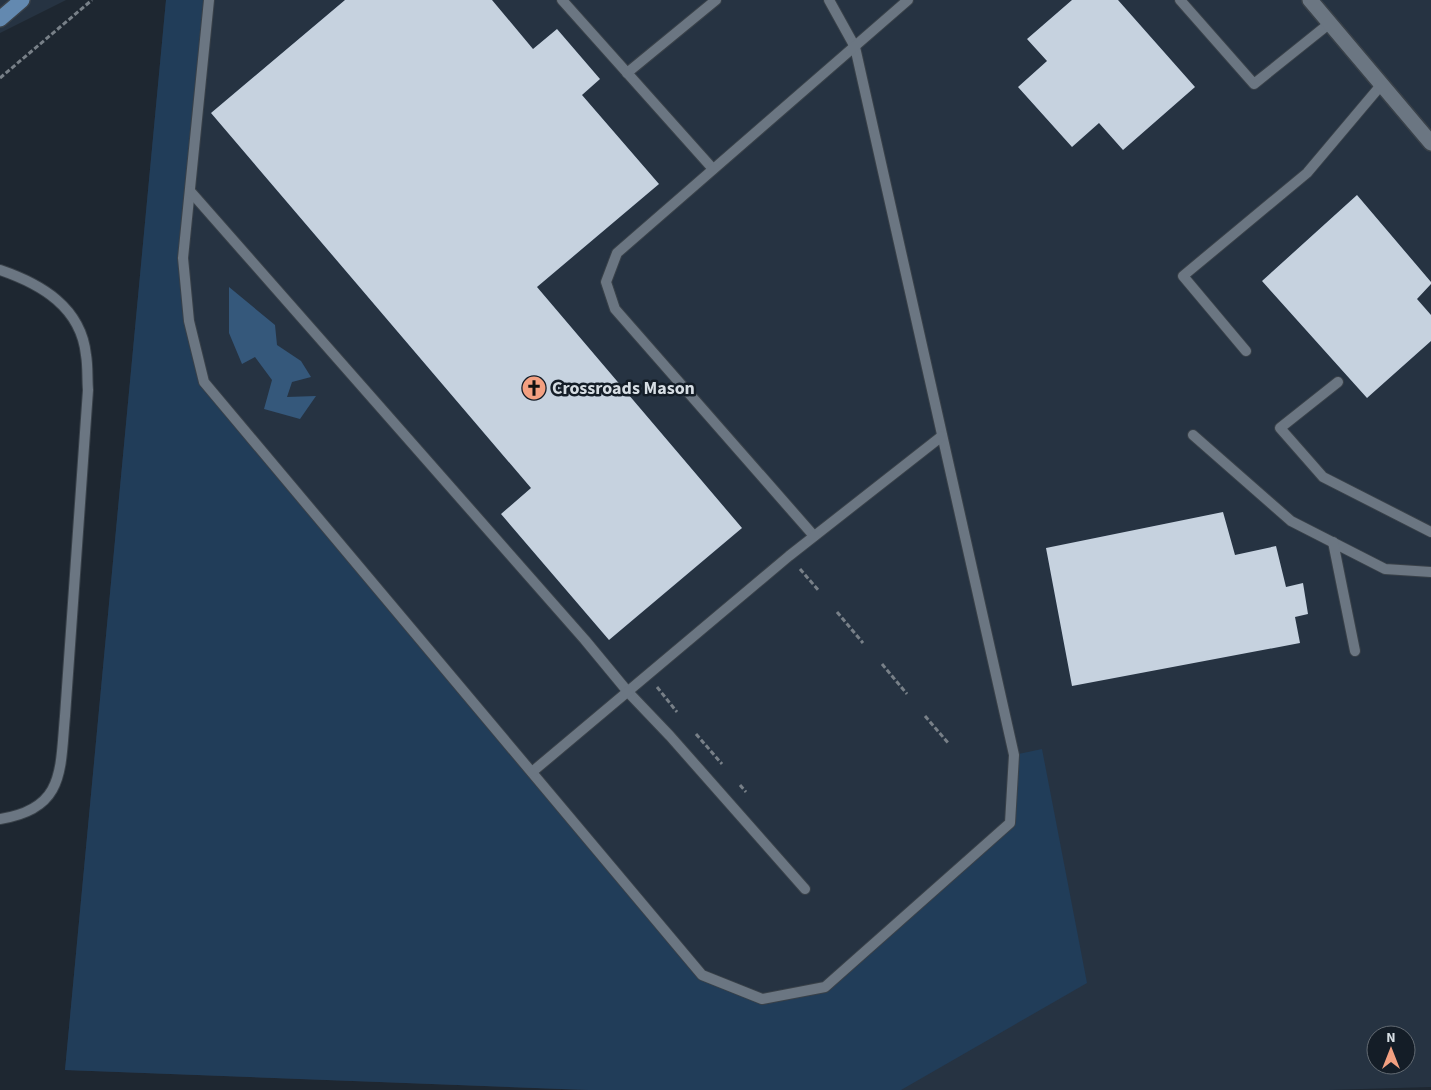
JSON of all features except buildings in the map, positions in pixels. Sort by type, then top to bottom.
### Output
[{"type":"main road","points":[[0,19],[22,0]]},
{"type":"street","points":[[1310,0],[1431,143]]},
{"type":"lane","points":[[209,0],[183,258],[189,321],[204,382],[702,975],[762,1000],[825,987],[1010,823],[1014,754],[855,47],[829,0]]},
{"type":"lane","points":[[562,0],[714,169]]},
{"type":"lane","points":[[627,74],[716,0]]},
{"type":"lane","points":[[814,536],[615,310],[606,282],[617,253],[908,0]]},
{"type":"lane","points":[[1180,0],[1254,84],[1330,23]]},
{"type":"lane","points":[[1246,352],[1184,276],[1307,173],[1382,84]]},
{"type":"lane","points":[[190,191],[585,640],[628,692],[670,736],[805,890]]},
{"type":"lane","points":[[0,270],[34,283],[63,305],[74,319],[82,336],[86,354],[88,390],[60,770],[54,788],[43,802],[28,812],[0,819]]},
{"type":"lane","points":[[1338,382],[1280,428],[1323,477],[1431,532]]},
{"type":"lane","points":[[1193,435],[1291,521],[1385,569],[1431,572]]},
{"type":"lane","points":[[532,772],[814,536],[942,436]]},
{"type":"lane","points":[[1333,542],[1355,651]]},
{"type":"path","points":[[0,78],[92,0]]},
{"type":"path","points":[[798,567],[819,591]]},
{"type":"path","points":[[837,612],[863,643]]},
{"type":"path","points":[[882,664],[906,694]]},
{"type":"path","points":[[654,684],[677,712]]},
{"type":"path","points":[[925,716],[949,744]]},
{"type":"path","points":[[696,734],[722,764]]},
{"type":"shaded area","points":[[0,0],[66,0],[0,33]]},
{"type":"shaded area","points":[[166,0],[1431,0],[1431,1087],[1329,1090],[588,1090],[65,1070]]},
{"type":"shaded area","points":[[166,0],[209,0],[183,258],[204,382],[702,975],[762,999],[825,987],[1010,824],[1014,755],[1042,749],[1087,983],[901,1090],[588,1090],[65,1070]]},
{"type":"shaded area","points":[[229,287],[275,325],[277,345],[301,361],[311,377],[292,382],[287,397],[316,396],[300,419],[264,409],[272,380],[255,357],[242,364],[229,333]]},
{"type":"place","name":"Crossroads Mason","points":[[534,388]]}]
